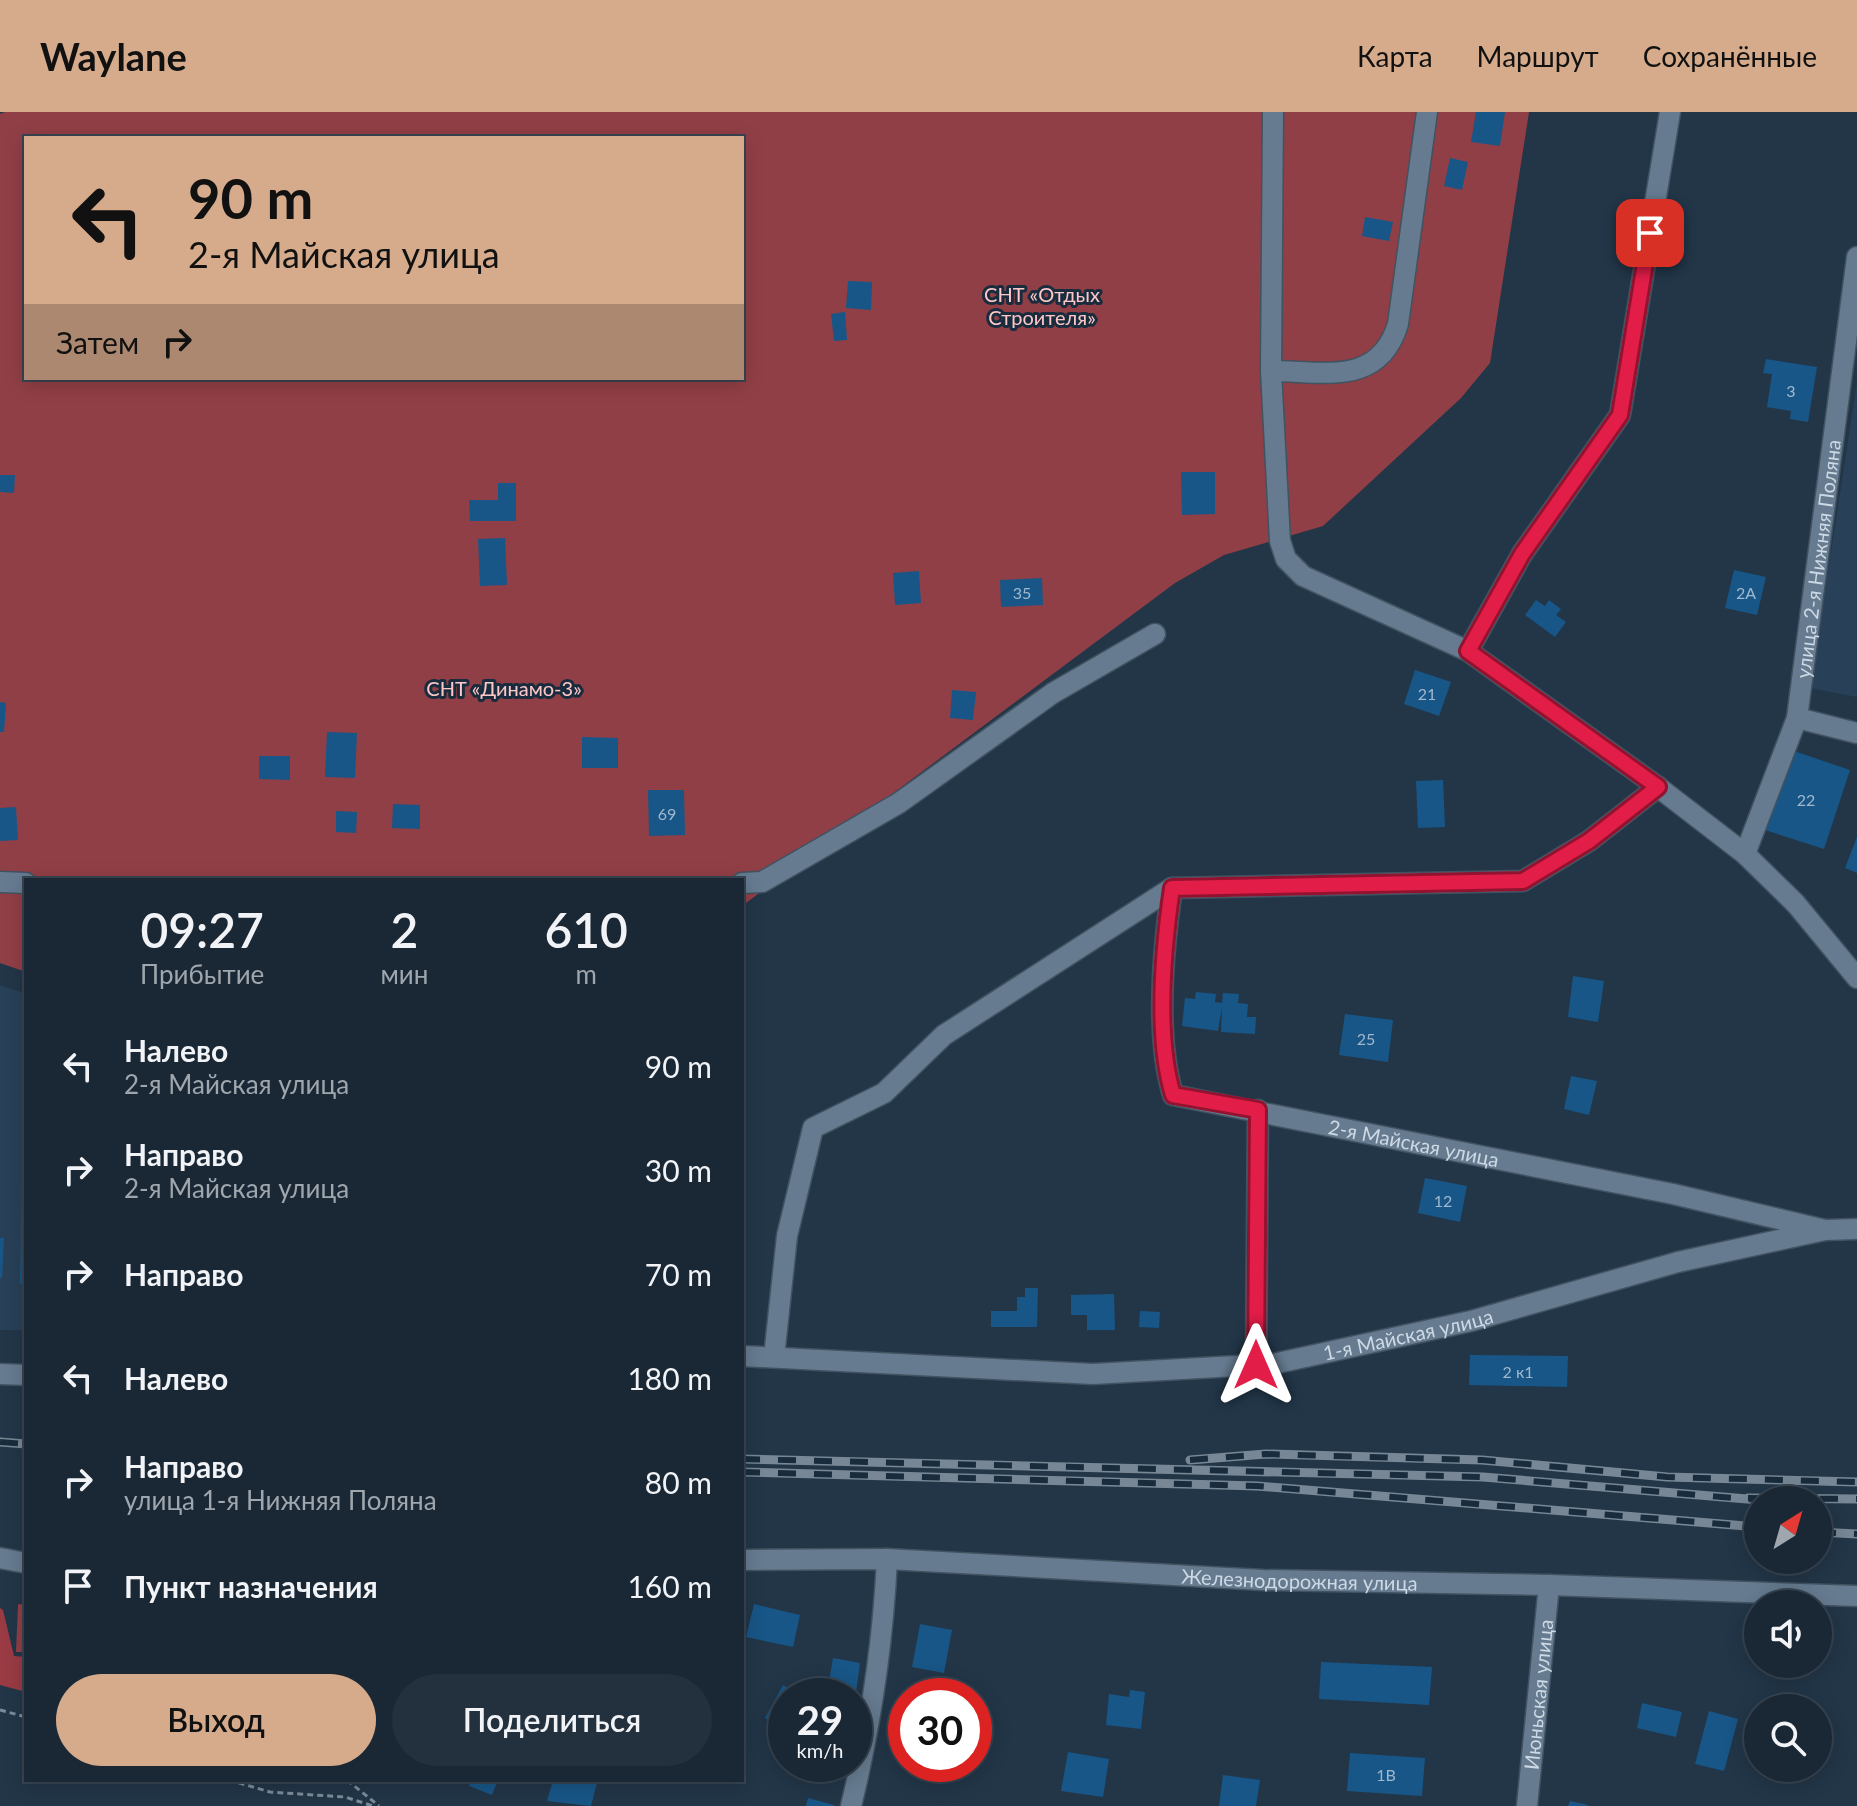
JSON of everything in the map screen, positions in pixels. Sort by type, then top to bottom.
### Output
[{"type":"street","points":[[1273,112],[1271,371],[1280,541],[1286,559],[1303,576],[1468,651],[1658,787],[1745,854],[1796,904],[1857,978]]},
{"type":"street","points":[[1271,371],[1357,371],[1379,359],[1392,345],[1398,324],[1427,112]]},
{"type":"street","points":[[1468,651],[1522,554],[1620,415],[1670,112]]},
{"type":"street","name":"улица 2-я Нижняя Поляна","points":[[1745,854],[1797,718],[1857,257]]},
{"type":"street","points":[[744,883],[762,882],[899,803],[1053,693],[1155,634]]},
{"type":"street","points":[[1797,718],[1857,733]]},
{"type":"street","points":[[774,1357],[787,1236],[813,1128],[884,1093],[944,1035],[1172,888],[1523,881],[1589,841],[1658,787]]},
{"type":"street","points":[[0,882],[24,883]]},
{"type":"street","name":"2-я Майская улица","points":[[1172,888],[1167,925],[1163,1063],[1173,1095],[1673,1194],[1825,1230],[1857,1229]]},
{"type":"street","points":[[1256,1365],[1258,1110]]},
{"type":"street","name":"1-я Майская улица","points":[[744,1356],[1093,1374],[1256,1365],[1471,1321],[1678,1262],[1825,1230]]},
{"type":"street","points":[[0,1374],[24,1375]]},
{"type":"street","points":[[0,1558],[24,1563]]},
{"type":"street","points":[[851,1806],[875,1685],[887,1559]]},
{"type":"street","name":"Железнодорожная улица","points":[[744,1560],[887,1559],[1263,1580],[1549,1585],[1857,1596]]},
{"type":"street","name":"Июньская улица","points":[[1527,1806],[1549,1585]]},
{"type":"path","points":[[0,1710],[24,1716]]},
{"type":"path","points":[[236,1782],[270,1792],[345,1797],[373,1806]]},
{"type":"path","points":[[349,1782],[379,1806]]},
{"type":"shaded area","points":[[1857,383],[1857,697],[1810,688]]},
{"type":"shaded area","points":[[0,985],[24,993],[24,1330],[0,1330]]},
{"type":"shaded area","points":[[0,1608],[14,1656],[24,1657],[24,1691],[0,1685]]},
{"type":"green space","name":"СНТ «Динамо-3»","points":[[1529,112],[1490,363],[1461,398],[1323,526],[1224,555],[1175,583],[744,905],[744,878],[24,878],[24,971],[0,963],[0,114]]},
{"type":"green space","points":[[18,1604],[24,1605],[24,1652],[16,1652]]},
{"type":"building","points":[[1476,112],[1505,112],[1500,146],[1471,142]]},
{"type":"building","points":[[1450,158],[1468,162],[1462,190],[1444,186]]},
{"type":"building","points":[[1365,217],[1393,222],[1389,241],[1362,236]]},
{"type":"building","points":[[848,281],[872,282],[871,310],[846,308]]},
{"type":"building","points":[[845,312],[847,340],[834,341],[831,314]]},
{"type":"building","points":[[1766,359],[1817,367],[1808,422],[1790,419],[1791,411],[1767,407],[1772,374],[1763,373]]},
{"type":"building","points":[[1181,472],[1215,472],[1215,514],[1182,515]]},
{"type":"building","points":[[0,475],[15,475],[14,493],[0,492]]},
{"type":"building","points":[[498,483],[516,483],[516,521],[470,521],[469,500],[498,500]]},
{"type":"building","points":[[505,538],[507,585],[480,586],[478,539]]},
{"type":"building","points":[[1734,570],[1766,577],[1757,615],[1725,608]]},
{"type":"building","points":[[919,571],[921,603],[895,605],[893,573]]},
{"type":"building","points":[[1042,578],[1043,605],[1001,607],[1000,580]]},
{"type":"building","points":[[1536,600],[1545,606],[1549,600],[1561,609],[1556,615],[1566,622],[1555,637],[1525,615]]},
{"type":"building","points":[[1415,670],[1451,682],[1439,716],[1404,704]]},
{"type":"building","points":[[952,690],[976,692],[973,720],[950,718]]},
{"type":"building","points":[[0,702],[6,703],[4,732],[0,732]]},
{"type":"building","points":[[327,732],[357,733],[355,778],[325,777]]},
{"type":"building","points":[[582,737],[618,738],[618,768],[582,768]]},
{"type":"building","points":[[1788,749],[1850,770],[1824,849],[1762,829]]},
{"type":"building","points":[[259,756],[290,756],[290,780],[259,779]]},
{"type":"building","points":[[1443,780],[1445,827],[1418,828],[1416,781]]},
{"type":"building","points":[[648,790],[684,790],[685,835],[649,836]]},
{"type":"building","points":[[393,804],[420,805],[420,829],[392,828]]},
{"type":"building","points":[[16,807],[18,840],[0,841],[0,808]]},
{"type":"building","points":[[336,811],[357,812],[356,833],[336,832]]},
{"type":"building","points":[[1857,837],[1857,873],[1845,868]]},
{"type":"building","points":[[1573,976],[1604,981],[1598,1022],[1568,1017]]},
{"type":"building","points":[[1196,992],[1216,994],[1215,1002],[1222,1003],[1223,993],[1239,994],[1238,1003],[1248,1004],[1247,1017],[1256,1017],[1255,1034],[1221,1032],[1222,1006],[1218,1031],[1182,1026],[1185,998],[1195,999]]},
{"type":"building","points":[[1345,1014],[1393,1020],[1388,1062],[1339,1055]]},
{"type":"building","points":[[1571,1076],[1597,1081],[1589,1115],[1564,1109]]},
{"type":"building","points":[[23,1125],[24,1125],[24,1284],[20,1284]]},
{"type":"building","points":[[1425,1178],[1467,1186],[1460,1222],[1418,1213]]},
{"type":"building","points":[[0,1238],[4,1238],[2,1278],[0,1278]]},
{"type":"building","points":[[1025,1288],[1038,1288],[1037,1327],[991,1327],[991,1311],[1017,1311],[1017,1297],[1025,1297]]},
{"type":"building","points":[[1114,1294],[1115,1330],[1087,1330],[1087,1315],[1071,1315],[1071,1295]]},
{"type":"building","points":[[1140,1311],[1160,1312],[1159,1328],[1139,1327]]},
{"type":"building","points":[[1470,1355],[1568,1356],[1567,1387],[1469,1385]]},
{"type":"building","points":[[754,1604],[800,1615],[793,1647],[746,1637]]},
{"type":"building","points":[[920,1624],[952,1630],[944,1673],[912,1667]]},
{"type":"building","points":[[833,1658],[860,1663],[858,1678],[830,1678]]},
{"type":"building","points":[[1321,1662],[1432,1667],[1429,1705],[1319,1699]]},
{"type":"building","points":[[1130,1690],[1145,1692],[1141,1729],[1106,1725],[1109,1694],[1129,1697]]},
{"type":"building","points":[[1642,1703],[1682,1712],[1676,1737],[1637,1728]]},
{"type":"building","points":[[1709,1711],[1738,1719],[1724,1771],[1695,1764]]},
{"type":"building","points":[[1068,1752],[1109,1759],[1103,1797],[1061,1791]]},
{"type":"building","points":[[1350,1753],[1425,1758],[1422,1796],[1347,1791]]},
{"type":"building","points":[[1223,1775],[1260,1780],[1256,1806],[1219,1806]]},
{"type":"building","points":[[470,1782],[497,1782],[492,1795],[469,1786]]},
{"type":"building","points":[[552,1782],[597,1783],[591,1806],[547,1801]]},
{"type":"building","points":[[808,1798],[834,1805],[834,1806],[806,1806]]},
{"type":"building","points":[[1570,1801],[1588,1805],[1588,1806],[1568,1806]]},
{"type":"railway","points":[[0,1442],[24,1444]]},
{"type":"railway","points":[[1190,1460],[1266,1454],[1482,1460],[1667,1477],[1857,1482]]},
{"type":"railway","points":[[744,1459],[1483,1477],[1744,1499]]},
{"type":"railway","points":[[744,1472],[1257,1486],[1744,1526]]},
{"type":"railway","points":[[1832,1499],[1857,1499]]},
{"type":"railway","points":[[1832,1533],[1857,1534]]},
{"type":"route","points":[[1256,1365],[1258,1110],[1173,1095],[1163,1063],[1167,925],[1172,888],[1523,881],[1589,841],[1658,787],[1468,651],[1522,554],[1620,415],[1650,233]]},
{"type":"park label","name":"СНТ «Отдых Строителя»","points":[[1042,306]]}]
